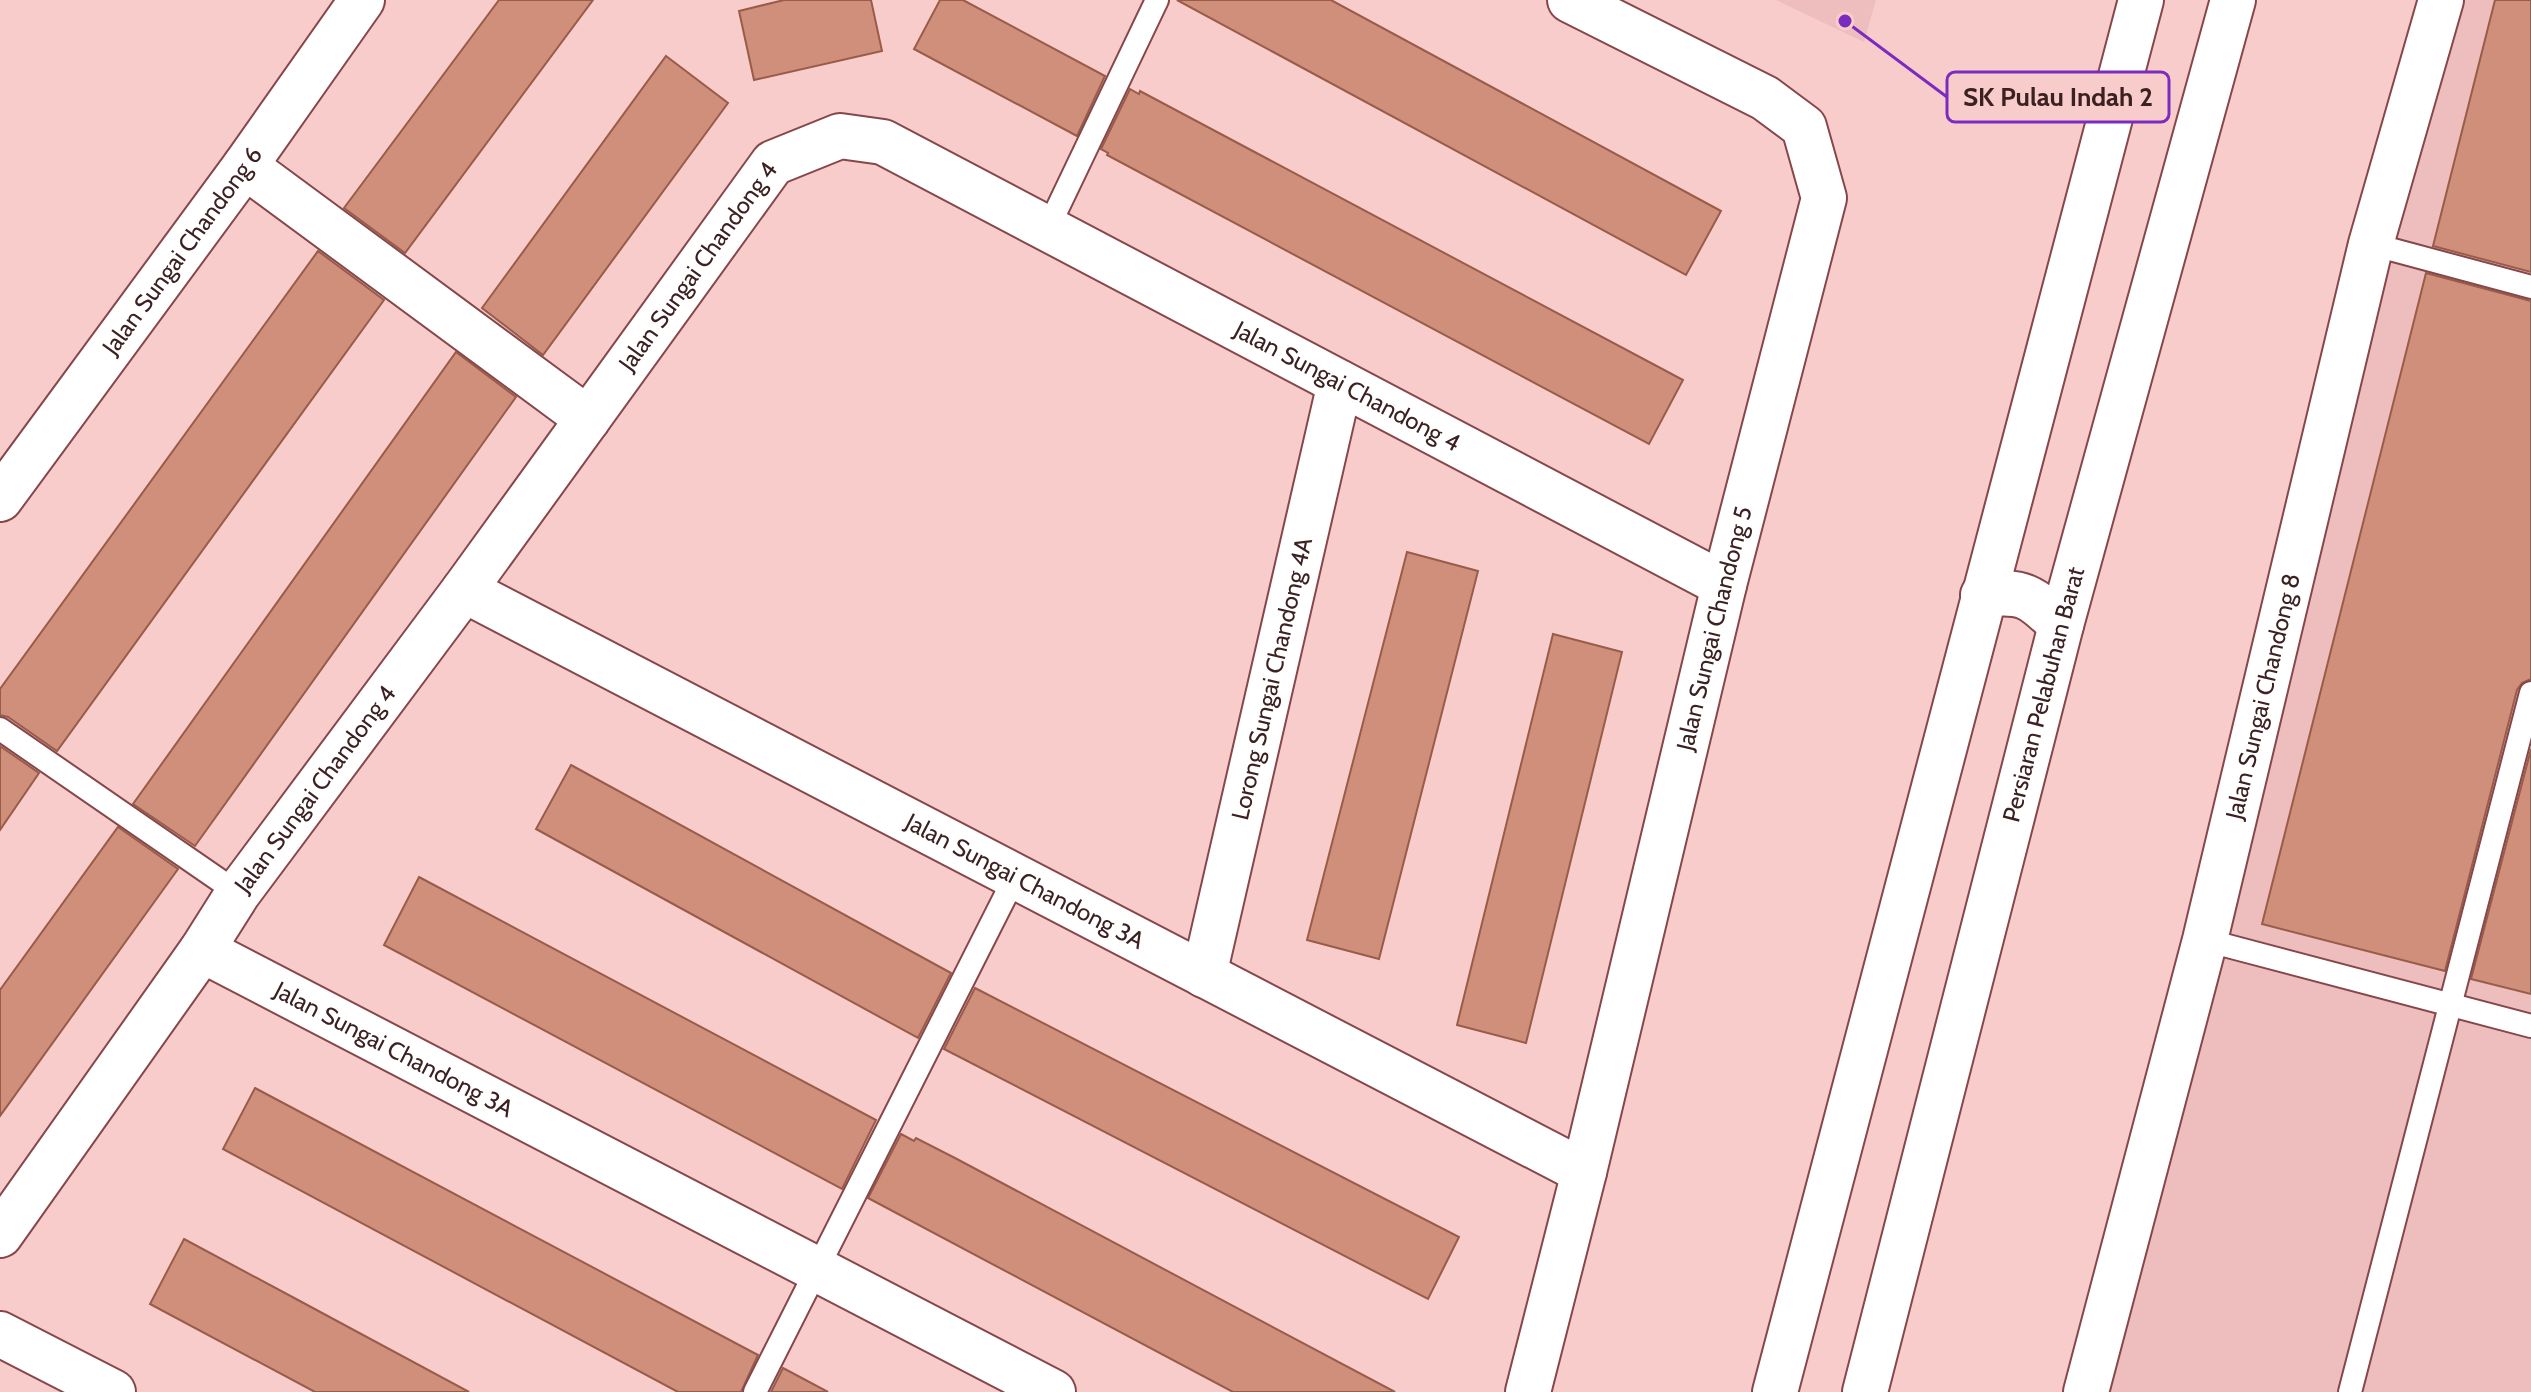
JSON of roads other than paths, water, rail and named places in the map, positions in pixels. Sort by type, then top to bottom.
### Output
[{"type":"street","name":"Jalan Sungai Chandong 6","points":[[0,499],[245,166],[362,0]]},
{"type":"street","name":"Jalan Sungai Chandong 5","points":[[1528,1392],[1584,1172],[1724,585],[1824,198],[1804,127],[1765,98],[1570,0]]},
{"type":"street","points":[[1775,1392],[2141,0]]},
{"type":"street","name":"Persiaran Pelabuhan Barat","points":[[1865,1392],[2061,625],[2233,0]]},
{"type":"street","name":"Jalan Sungai Chandong 8","points":[[2086,1392],[2205,940],[2371,244],[2441,0]]},
{"type":"street","name":"Jalan Sungai Chandong 4","points":[[0,1235],[202,950],[238,893],[464,590],[773,163],[840,136],[883,142],[1724,585]]},
{"type":"street","points":[[245,166],[588,419]]},
{"type":"street","name":"Lorong Sungai Chandong 4A","points":[[1204,975],[1340,383]]},
{"type":"street","name":"Jalan Sungai Chandong 3A","points":[[464,590],[1584,1172]]},
{"type":"street","points":[[1983,595],[2014,592],[2038,603],[2061,625]]},
{"type":"street","name":"Jalan Sungai Chandong 3A","points":[[202,950],[1053,1392]]},
{"type":"street","points":[[0,1336],[113,1392]]},
{"type":"lane","points":[[1048,228],[1157,0]]},
{"type":"lane","points":[[2371,244],[2531,287]]},
{"type":"lane","points":[[2350,1392],[2531,693]]},
{"type":"lane","points":[[0,729],[238,893]]},
{"type":"lane","points":[[755,1392],[1015,877]]},
{"type":"lane","points":[[2205,940],[2531,1026]]},
{"type":"place","name":"SK Pulau Indah 2","points":[[1845,21]]}]
